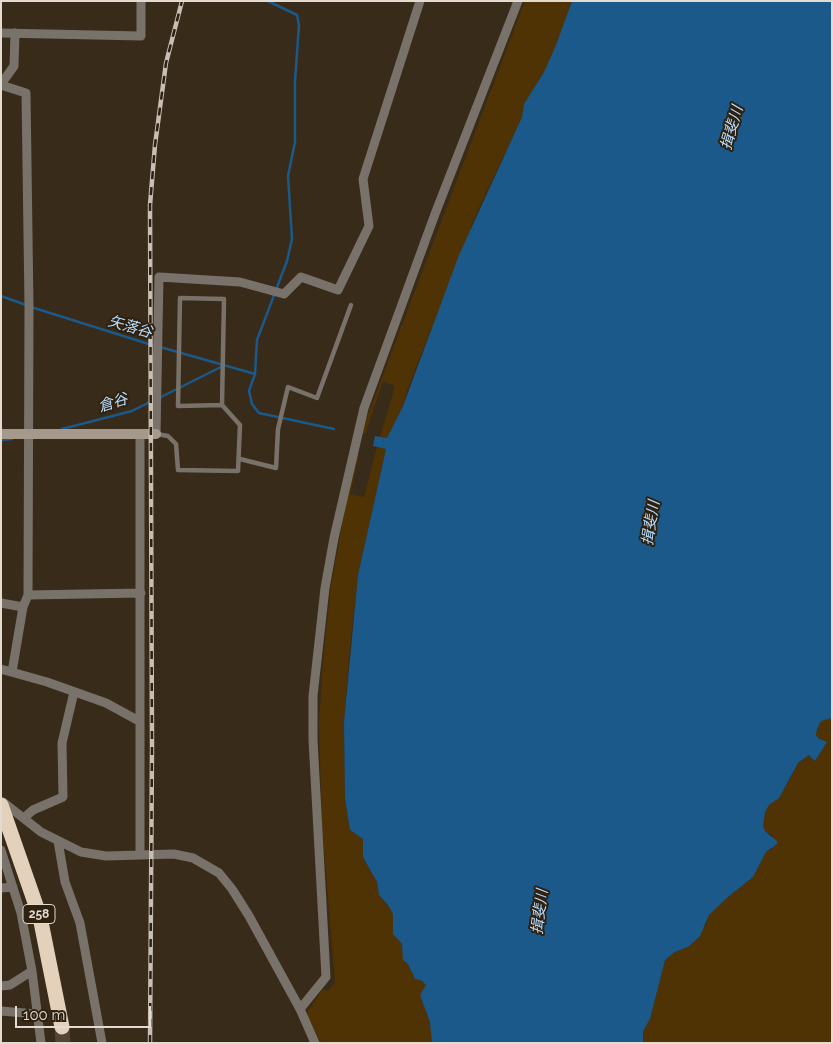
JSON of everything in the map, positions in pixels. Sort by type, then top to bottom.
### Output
[{"type":"highway","name":"258","points":[[1,805],[40,917],[62,1027]]},
{"type":"street","points":[[1,33],[142,36],[140,1]]},
{"type":"street","points":[[1,434],[156,434],[160,277],[240,282],[284,294],[301,277],[338,290],[369,226],[362,179],[420,1]]},
{"type":"street","points":[[300,1009],[326,977],[313,696],[325,588],[334,538],[364,408],[518,1]]},
{"type":"street","points":[[12,672],[23,607],[28,595],[29,434],[26,93],[1,84],[14,66],[15,33]]},
{"type":"street","points":[[140,434],[140,855]]},
{"type":"street","points":[[28,595],[141,593]]},
{"type":"street","points":[[1,603],[23,607]]},
{"type":"street","points":[[1,669],[106,703],[139,721]]},
{"type":"street","points":[[25,817],[33,810],[63,797],[62,743],[74,692]]},
{"type":"street","points":[[1,800],[12,811],[25,817],[42,832],[80,852],[106,856],[174,854],[193,858],[219,873],[232,889],[249,916],[300,1009],[316,1043]]},
{"type":"street","points":[[58,841],[65,882],[80,923],[102,1043]]},
{"type":"street","points":[[1,850],[13,888],[32,971],[36,1014],[42,1043]]},
{"type":"street","points":[[1,888],[13,888]]},
{"type":"street","points":[[1,986],[10,985],[32,971]]},
{"type":"street","points":[[1,1011],[36,1014]]},
{"type":"lane","points":[[156,434],[168,436],[176,444],[178,470],[238,471],[240,425],[222,405],[224,299],[180,298],[178,406],[222,405]]},
{"type":"lane","points":[[240,459],[276,468],[278,429],[288,387],[318,398],[351,305]]},
{"type":"shaded area","points":[[525,1],[572,1],[544,72],[524,104],[522,117],[477,212],[403,405],[387,438],[380,437],[395,386],[383,381],[365,434],[361,433]]},
{"type":"shaded area","points":[[377,447],[386,449],[358,575],[344,722],[345,798],[350,830],[363,839],[363,857],[377,882],[379,895],[393,914],[393,934],[402,944],[404,960],[415,979],[422,980],[426,985],[425,1009],[430,1022],[432,1043],[321,1043],[308,1017],[308,1011],[323,989],[328,991],[335,983],[322,823],[319,725],[323,662],[331,586],[355,454],[359,455],[350,494],[364,497]]},
{"type":"shaded area","points":[[832,718],[832,1043],[643,1043],[643,1031],[650,1019],[665,960],[675,952],[688,947],[706,925],[709,915],[753,877],[766,852],[772,849],[773,835],[766,832],[763,827],[765,812],[769,805],[779,798],[798,764],[809,755],[815,761],[827,742],[818,738],[816,735],[817,729],[821,721]]},
{"type":"water","name":"揖斐川","points":[[572,1],[832,1],[832,718],[821,721],[817,729],[816,735],[818,738],[827,742],[815,761],[809,755],[798,763],[779,798],[769,805],[765,812],[763,827],[777,841],[777,844],[766,852],[753,877],[709,915],[700,936],[688,947],[675,952],[665,960],[650,1019],[643,1031],[643,1043],[432,1043],[430,1022],[420,995],[426,985],[422,981],[415,979],[408,964],[403,960],[402,944],[393,934],[393,914],[379,895],[377,882],[363,857],[363,839],[350,830],[345,798],[344,722],[358,575],[386,449],[373,446],[375,436],[387,438],[403,406],[459,255],[522,117],[524,104],[544,72]]},
{"type":"waterway","points":[[268,1],[297,15],[299,25],[295,81],[295,142],[288,176],[292,239],[287,261],[257,340],[255,374],[249,391],[252,404],[259,413],[334,429]]},
{"type":"waterway","name":"矢落谷","points":[[1,296],[26,305]]},
{"type":"waterway","name":"矢落谷","points":[[31,307],[155,346]]},
{"type":"waterway","name":"矢落谷","points":[[160,347],[255,374]]},
{"type":"waterway","name":"倉谷","points":[[159,398],[223,366]]},
{"type":"waterway","name":"倉谷","points":[[62,429],[132,411],[154,400]]},
{"type":"waterway","name":"倉谷","points":[[1,440],[12,439]]},
{"type":"tunnel","points":[[62,1027],[63,1043]]},
{"type":"railway","points":[[150,1043],[152,746],[150,205],[155,145],[166,63],[182,1]]}]
